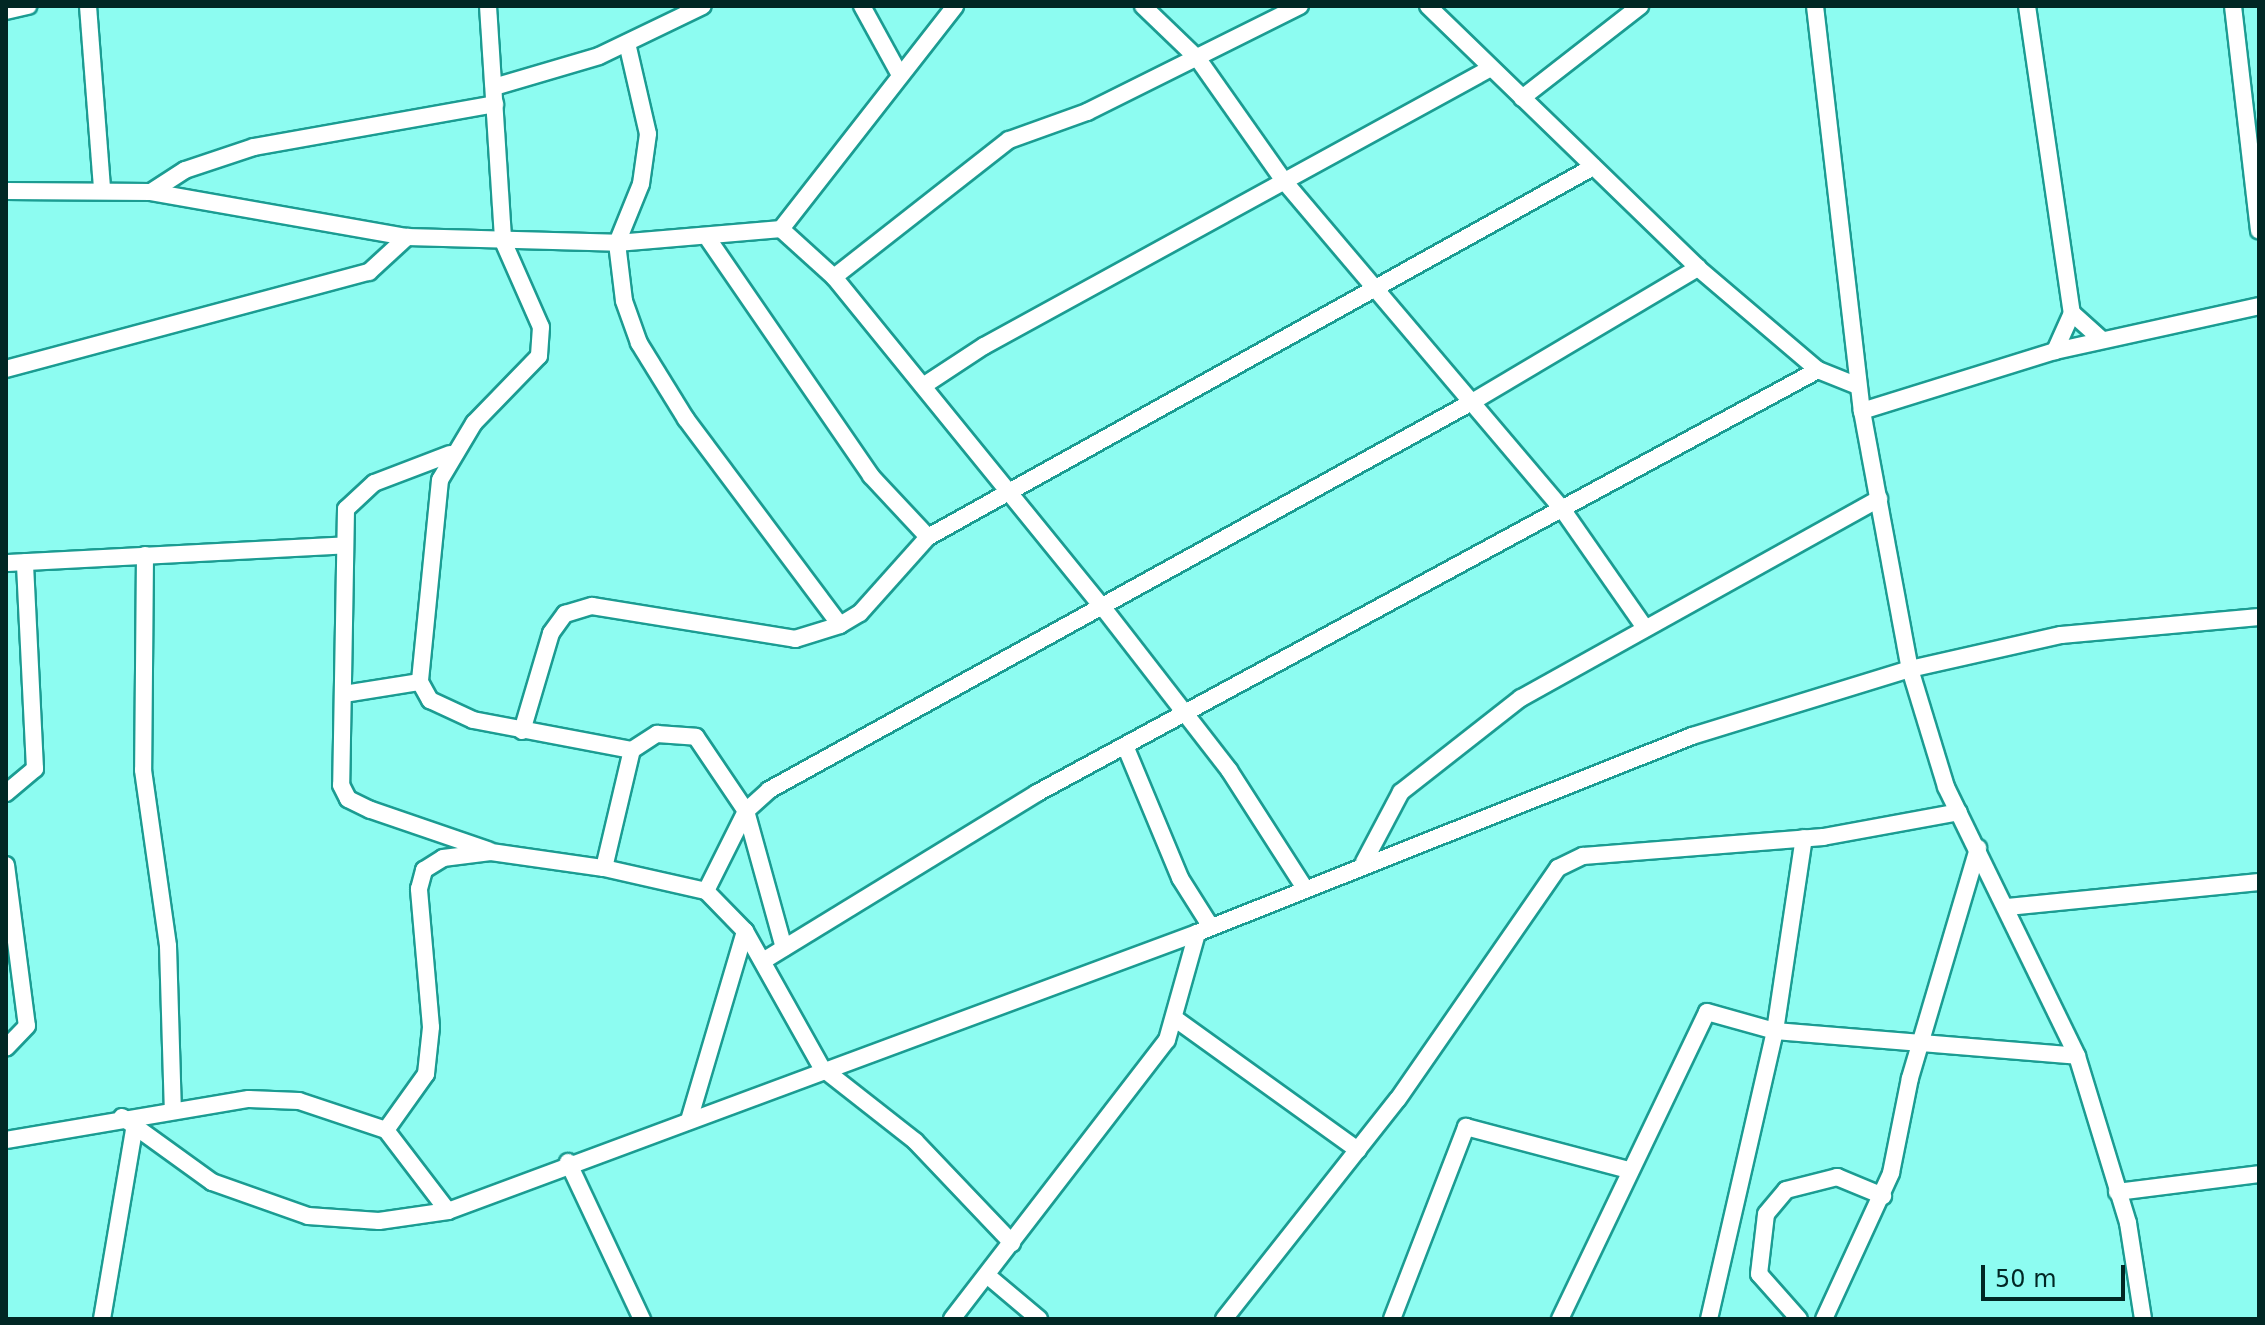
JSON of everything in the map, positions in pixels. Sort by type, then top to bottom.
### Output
[{"type":"street","points":[[6,11],[28,6]]},
{"type":"street","points":[[88,6],[102,189]]},
{"type":"street","points":[[488,6],[503,241],[541,327],[539,356],[450,454],[440,480],[420,682],[443,709],[522,731],[632,750],[657,734],[696,737],[746,811],[784,948]]},
{"type":"street","points":[[151,192],[185,170],[254,147],[495,96],[627,43],[703,6]]},
{"type":"street","points":[[862,6],[900,75]]},
{"type":"street","points":[[6,191],[102,189],[151,192],[407,237],[617,243],[709,240],[781,229],[955,6]]},
{"type":"street","points":[[1143,6],[1198,59],[1284,181],[1560,506],[1645,628]]},
{"type":"street","points":[[834,277],[1009,140],[1198,59],[1300,6]]},
{"type":"street","points":[[1428,6],[1698,268],[1818,370],[1858,386]]},
{"type":"street","points":[[1522,98],[1640,6]]},
{"type":"street","points":[[1815,6],[1858,386],[1910,669],[1959,812],[2008,907],[2077,1056],[2117,1192],[2143,1319]]},
{"type":"street","points":[[2027,6],[2072,313],[2055,351]]},
{"type":"street","points":[[2233,6],[2259,231]]},
{"type":"street","points":[[627,43],[648,158],[617,243],[624,301],[639,343],[686,419],[840,625]]},
{"type":"street","points":[[923,386],[1284,181],[1491,68]]},
{"type":"street","points":[[522,731],[551,633],[565,614],[592,606],[795,639],[840,625],[928,537],[1374,285],[1593,167]]},
{"type":"street","points":[[781,229],[834,277],[1101,605],[1188,717],[1304,887]]},
{"type":"street","points":[[6,369],[369,272],[407,237]]},
{"type":"street","points":[[709,240],[871,476],[928,537]]},
{"type":"street","points":[[706,891],[746,811],[769,790],[1472,402],[1698,268]]},
{"type":"street","points":[[1862,411],[2055,351],[2259,306]]},
{"type":"street","points":[[2072,313],[2102,340]]},
{"type":"street","points":[[763,961],[1037,793],[1188,717],[1560,506],[1818,370]]},
{"type":"street","points":[[450,454],[356,492],[346,509],[341,785],[348,799],[491,852],[604,868],[706,891],[745,931],[822,1068],[915,1141],[1012,1243]]},
{"type":"street","points":[[1364,862],[1401,792],[1421,772],[1521,698],[1879,499]]},
{"type":"street","points":[[6,563],[344,545]]},
{"type":"street","points":[[145,555],[143,770],[168,946],[173,1110]]},
{"type":"street","points":[[6,793],[35,769],[25,562]]},
{"type":"street","points":[[128,1123],[212,1182],[308,1216],[379,1221],[448,1211],[568,1162],[1204,930],[1364,862],[1692,736],[1910,669],[2061,635],[2259,617]]},
{"type":"street","points":[[344,694],[420,682]]},
{"type":"street","points":[[951,1318],[988,1276],[1177,1020],[1204,930],[1126,748]]},
{"type":"street","points":[[604,868],[632,750]]},
{"type":"street","points":[[1224,1319],[1358,1150],[1558,868],[1583,856],[1804,838],[1959,812]]},
{"type":"street","points":[[1709,1319],[1775,1031],[1804,838]]},
{"type":"street","points":[[1824,1319],[1840,1272],[1883,1196],[1978,848]]},
{"type":"street","points":[[386,1130],[426,1074],[431,1027],[419,889],[424,870],[443,858],[491,852]]},
{"type":"street","points":[[6,865],[27,1026],[6,1048]]},
{"type":"street","points":[[2008,907],[2259,882]]},
{"type":"street","points":[[690,1117],[745,931]]},
{"type":"street","points":[[1560,1319],[1702,1016],[1713,1011],[1775,1031],[1921,1048],[2077,1056]]},
{"type":"street","points":[[1177,1020],[1358,1150]]},
{"type":"street","points":[[6,1140],[128,1123],[173,1110],[299,1101],[386,1130],[448,1211]]},
{"type":"street","points":[[102,1319],[128,1123]]},
{"type":"street","points":[[1392,1319],[1466,1127],[1629,1170]]},
{"type":"street","points":[[568,1162],[642,1319]]},
{"type":"street","points":[[2117,1192],[2259,1174]]},
{"type":"street","points":[[1799,1319],[1759,1274],[1766,1214],[1786,1190],[1837,1177],[1883,1196]]},
{"type":"street","points":[[988,1276],[1039,1319]]}]
